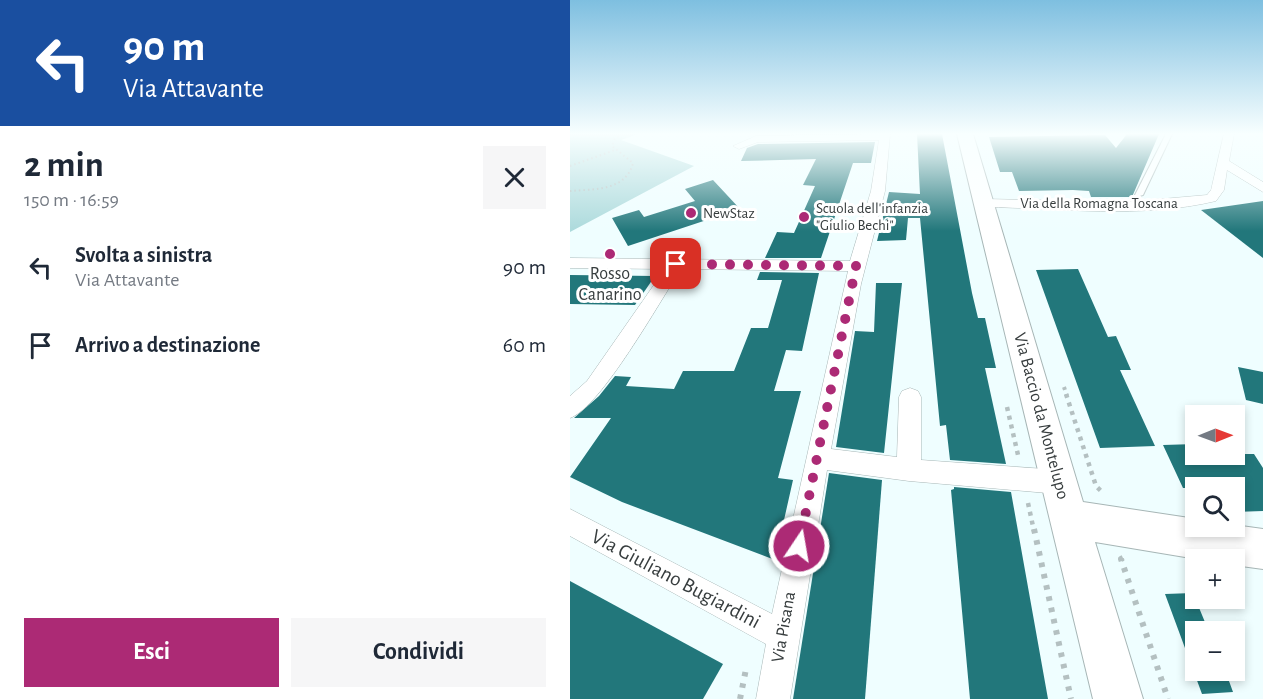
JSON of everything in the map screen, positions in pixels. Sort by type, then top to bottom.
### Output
[{"type":"street","name":"Via Pisana","points":[[772,699],[782,636],[856,266],[883,167]]},
{"type":"street","name":"Via Baccio da Montelupo","points":[[974,167],[1118,699]]},
{"type":"street","name":"Via della Romagna Toscana","points":[[984,203],[1148,206],[1197,201],[1211,198],[1216,190],[1222,167]]},
{"type":"street","points":[[1230,167],[1263,188]]},
{"type":"street","points":[[570,263],[856,266]]},
{"type":"street","points":[[570,409],[594,387],[676,264]]},
{"type":"street","points":[[909,470],[910,396]]},
{"type":"street","points":[[817,458],[909,470],[1064,500],[1263,549]]},
{"type":"street","name":"Via Giuliano Bugiardini","points":[[570,522],[782,636]]},
{"type":"lane","points":[[1140,195],[1153,167]]},
{"type":"path","points":[[570,191],[610,186],[629,176],[632,167]]},
{"type":"path","points":[[1062,379],[1096,486],[1101,492],[1110,494]]},
{"type":"path","points":[[1126,555],[1121,560],[1168,699]]},
{"type":"path","points":[[740,699],[747,666]]},
{"type":"shaded area","points":[[570,167],[693,167],[570,232]]},
{"type":"building","name":"Scuola dell'infanzia \"Giulio Bechi\"","points":[[812,167],[852,167],[821,258],[765,258],[777,232],[794,233],[815,186],[803,185]]},
{"type":"building","points":[[919,167],[948,167],[972,293],[978,318],[985,318],[996,368],[985,368],[1006,464],[950,460],[946,425],[940,426],[920,218],[908,218],[906,240],[877,241],[889,192],[920,194]]},
{"type":"building","points":[[998,167],[1145,167],[1132,197],[1091,197],[1089,191],[1073,190],[1019,191],[1012,172],[1000,172]]},
{"type":"building","name":"NewStaz","points":[[713,180],[740,209],[628,246],[612,218],[639,210],[644,217],[695,201],[685,189]]},
{"type":"building","points":[[1263,201],[1263,258],[1201,210]]},
{"type":"building","points":[[1078,269],[1108,337],[1116,336],[1131,370],[1120,370],[1155,446],[1100,448],[1036,270]]},
{"type":"building","points":[[760,272],[819,273],[802,351],[786,350],[774,391],[801,391],[778,478],[793,480],[775,560],[622,502],[570,477],[611,418],[574,418],[599,396],[615,376],[631,377],[626,386],[674,389],[683,371],[734,371],[751,328],[768,328],[782,280],[757,280]]},
{"type":"building","points":[[570,275],[655,276],[635,305],[570,304]]},
{"type":"building","points":[[876,283],[902,283],[884,453],[836,447],[855,331],[874,332]]},
{"type":"building","points":[[1238,367],[1263,372],[1263,404],[1246,400]]},
{"type":"building","points":[[1185,444],[1185,465],[1245,465],[1245,454],[1254,454],[1263,468],[1263,511],[1245,512],[1245,477],[1185,477],[1185,488],[1183,488],[1163,445]]},
{"type":"building","points":[[829,473],[882,480],[865,699],[793,699]]},
{"type":"building","points":[[954,487],[1011,492],[1048,699],[970,699],[951,490]]},
{"type":"building","points":[[570,581],[723,664],[703,699],[570,699]]},
{"type":"building","points":[[1185,593],[1185,609],[1200,609],[1204,621],[1185,621],[1185,648],[1165,594]]},
{"type":"building","points":[[1197,681],[1229,681],[1233,692],[1202,694]]},
{"type":"place","name":"NewStaz","points":[[691,213]]},
{"type":"place","name":"Scuola dell'infanzia \"Giulio Bechi\"","points":[[804,217]]},
{"type":"place","name":"Rosso Canarino","points":[[610,254]]},
{"type":"route","points":[[676,264],[856,266],[799,546]]}]
